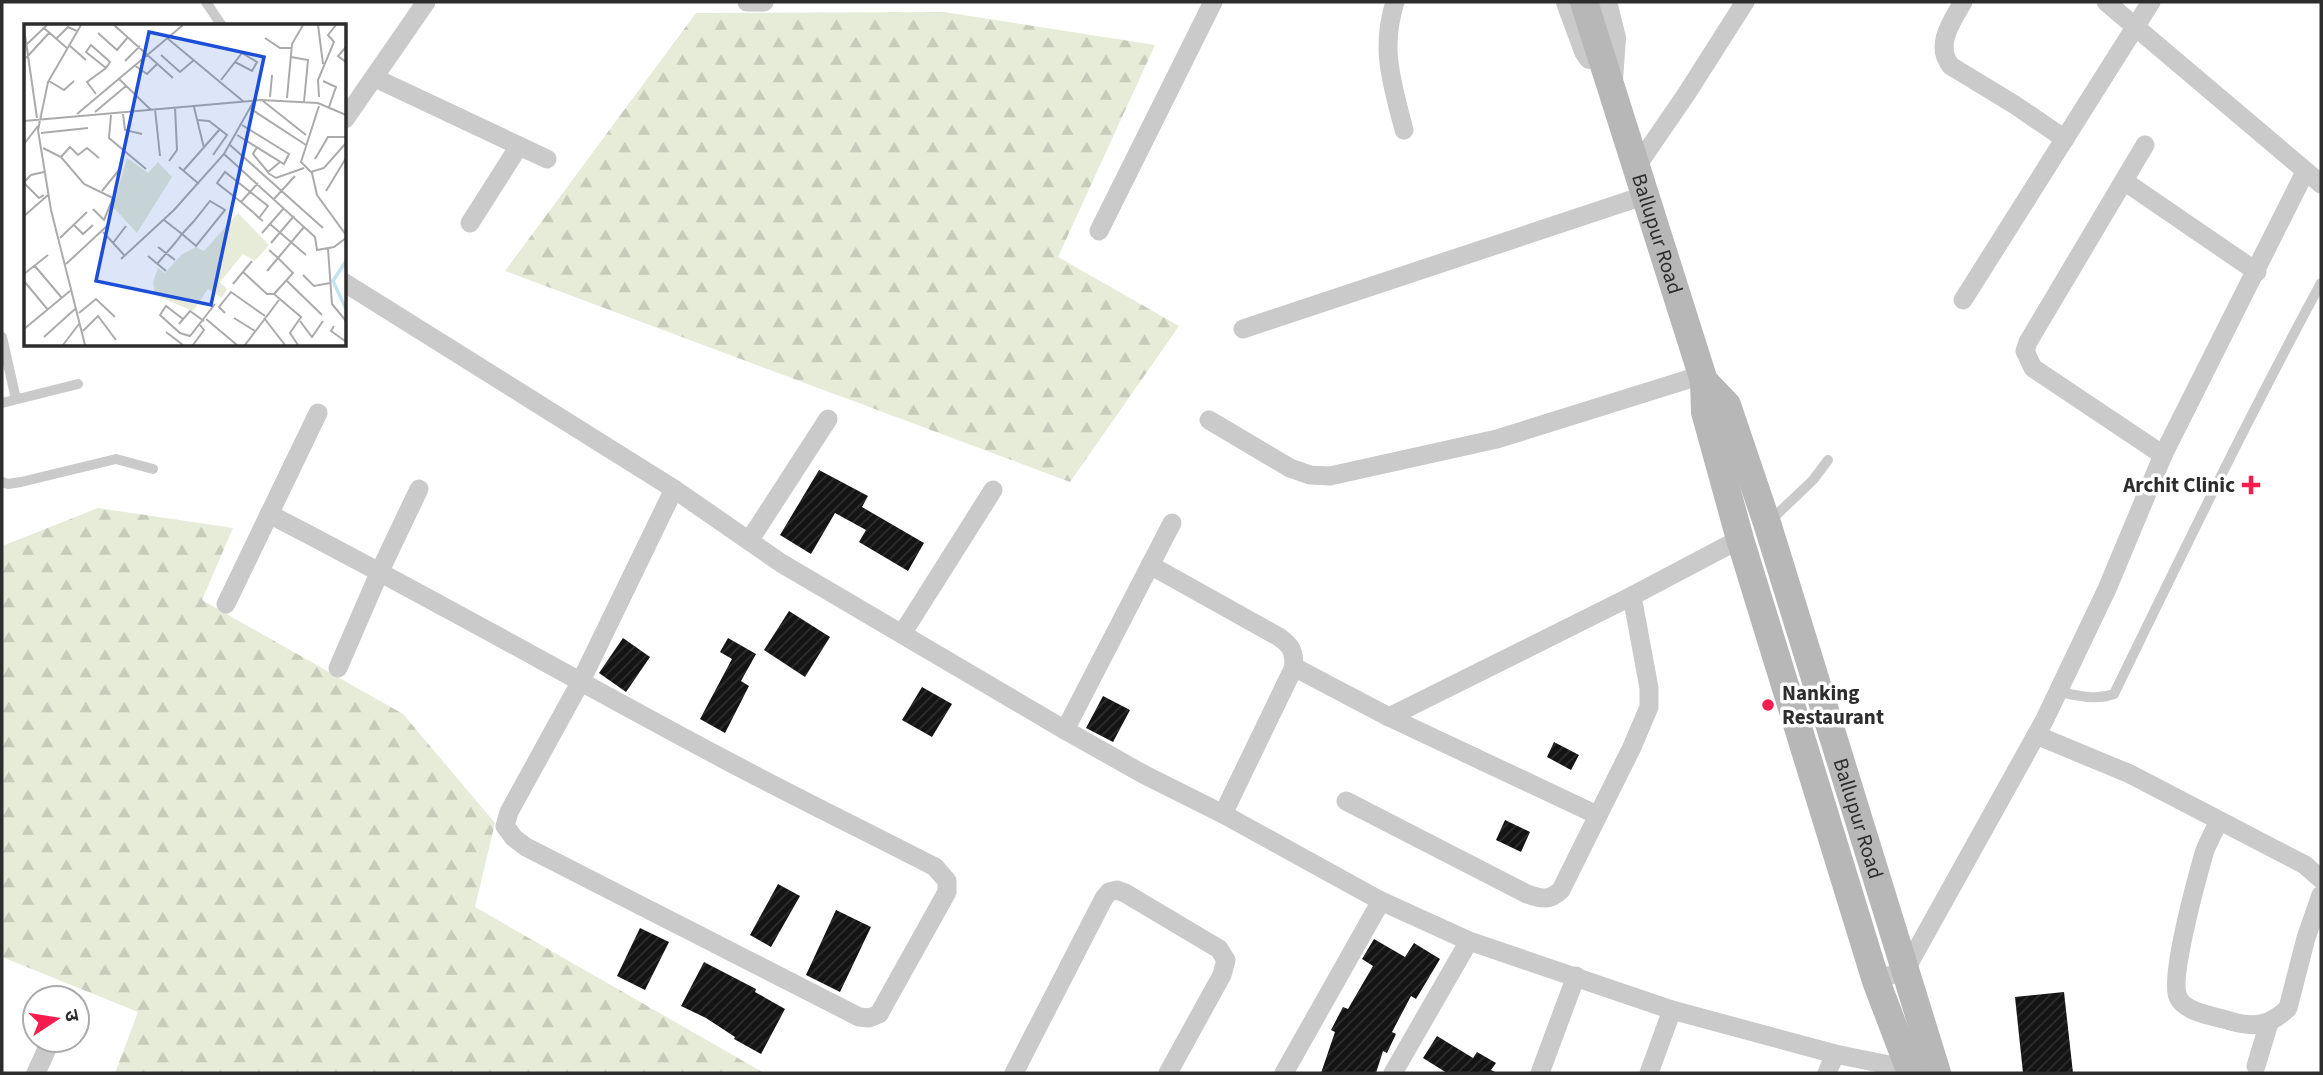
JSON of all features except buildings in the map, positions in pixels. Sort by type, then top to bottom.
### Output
[{"type":"main road","name":"Ballupur Road","points":[[1584,2],[1703,378],[1767,523],[1937,1073]]},
{"type":"main road","name":"Ballupur Road","points":[[1716,408],[1740,539],[1876,981],[1917,1072]]},
{"type":"street","points":[[346,118],[426,2]]},
{"type":"street","points":[[747,2],[764,2]]},
{"type":"street","points":[[1099,231],[1213,2]]},
{"type":"street","points":[[1395,2],[1389,20],[1387,56],[1404,130]]},
{"type":"street","points":[[1568,2],[1586,51],[1611,86]]},
{"type":"street","points":[[1605,2],[1614,38],[1611,86]]},
{"type":"street","points":[[1637,166],[1688,93],[1745,2]]},
{"type":"street","points":[[1963,2],[1947,31],[1944,58],[1951,66],[2065,139]]},
{"type":"street","points":[[1876,981],[1906,969],[2036,735],[2107,589],[2164,455],[2257,272],[2313,178],[2106,2]]},
{"type":"street","points":[[1963,300],[1987,258],[2151,2]]},
{"type":"street","points":[[375,78],[547,159]]},
{"type":"street","points":[[2145,145],[2025,351],[2033,368],[2164,455]]},
{"type":"street","points":[[470,223],[519,146]]},
{"type":"street","points":[[2124,181],[2257,272]]},
{"type":"street","points":[[1243,329],[1646,195]]},
{"type":"street","points":[[346,285],[674,489],[781,563],[1143,774],[1223,814],[1381,901],[1469,941],[1672,1010],[1835,1054],[1917,1072]]},
{"type":"street","points":[[1209,420],[1290,468],[1310,475],[1330,476],[1497,439],[1703,378]]},
{"type":"street","points":[[226,604],[318,413]]},
{"type":"street","points":[[749,541],[828,419]]},
{"type":"street","points":[[338,668],[419,489]]},
{"type":"street","points":[[270,514],[380,571],[581,681],[719,757],[935,867],[947,881],[947,892],[879,1014],[869,1018],[859,1017],[513,838],[505,827],[509,812],[581,681],[674,489]]},
{"type":"street","points":[[902,634],[993,490]]},
{"type":"street","points":[[1065,730],[1172,523]]},
{"type":"street","points":[[1389,717],[1740,539]]},
{"type":"street","points":[[1150,565],[1279,636],[1290,645],[1294,653],[1294,667],[1223,814]]},
{"type":"street","points":[[1346,801],[1527,894],[1546,899],[1555,896],[1561,890],[1649,707],[1649,688],[1632,596]]},
{"type":"street","points":[[1294,667],[1389,717],[1597,814]]},
{"type":"street","points":[[2036,735],[2130,774],[2305,865],[2321,879]]},
{"type":"street","points":[[2219,821],[2206,849],[2183,939],[2176,985],[2177,996],[2183,1004],[2201,1012],[2254,1026],[2269,1023],[2288,1008],[2306,938],[2321,895]]},
{"type":"street","points":[[1014,1073],[1104,898],[1109,892],[1117,890],[1219,949],[1226,960],[1222,975],[1168,1073]]},
{"type":"street","points":[[1284,1073],[1381,901]]},
{"type":"street","points":[[1393,1073],[1469,941]]},
{"type":"street","points":[[1540,1073],[1576,976]]},
{"type":"street","points":[[1649,1073],[1672,1010]]},
{"type":"street","points":[[2256,1066],[2269,1023]]},
{"type":"street","points":[[36,1073],[45,1054]]},
{"type":"street","points":[[1828,1073],[1835,1054]]},
{"type":"lane","points":[[206,2],[221,24]]},
{"type":"lane","points":[[2058,692],[2091,698],[2104,698],[2114,694],[2233,450],[2321,283]]},
{"type":"lane","points":[[2,337],[16,399]]},
{"type":"lane","points":[[2,403],[78,384]]},
{"type":"lane","points":[[2,482],[21,482],[116,459],[153,469]]},
{"type":"lane","points":[[1767,523],[1813,480],[1828,460]]},
{"type":"green space","points":[[944,12],[1155,45],[1058,257],[1179,326],[1070,482],[505,271],[696,13]]},
{"type":"green space","points":[[98,508],[233,528],[202,600],[403,714],[495,823],[475,907],[764,1073],[115,1073],[138,1012],[91,993],[91,984],[69,984],[2,957],[2,546]]},
{"type":"place","name":"Archit Clinic","points":[[2251,485]]},
{"type":"place","name":"Nanking Restaurant","points":[[1768,705]]}]
